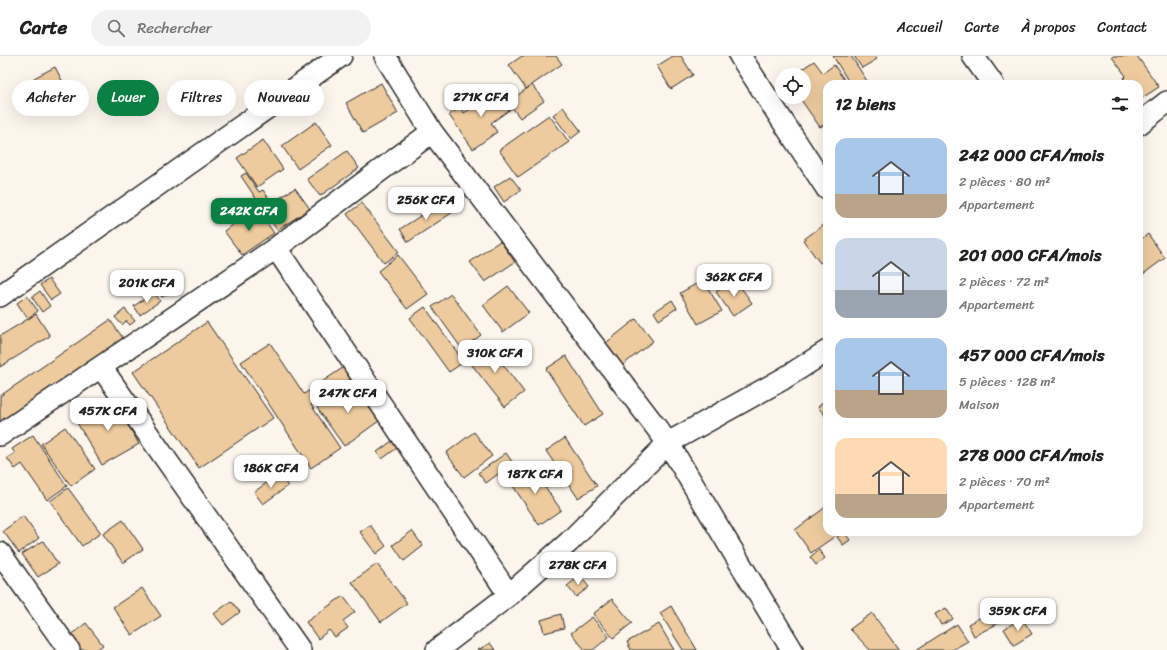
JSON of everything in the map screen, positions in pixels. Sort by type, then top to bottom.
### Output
[{"type":"street","points":[[0,296],[341,56]]},
{"type":"street","points":[[385,56],[432,132],[668,443],[792,650]]},
{"type":"street","points":[[740,56],[823,183]]},
{"type":"street","points":[[973,56],[990,80]]},
{"type":"street","points":[[1143,121],[1167,102]]},
{"type":"street","points":[[0,435],[276,248],[432,132]]},
{"type":"street","points":[[276,248],[509,594]]},
{"type":"street","points":[[437,650],[509,594],[569,542],[668,443],[783,379],[823,354]]},
{"type":"street","points":[[101,367],[300,650]]},
{"type":"street","points":[[0,553],[68,650]]},
{"type":"building","points":[[522,56],[556,56],[562,64],[526,89],[509,65]]},
{"type":"building","points":[[673,56],[681,56],[693,75],[671,89],[657,66]]},
{"type":"building","points":[[833,56],[851,56],[866,80],[848,80]]},
{"type":"building","points":[[854,56],[875,56],[877,59],[862,68]]},
{"type":"building","points":[[1137,56],[1159,87],[1143,97],[1143,80],[1124,80],[1126,76],[1112,57]]},
{"type":"building","points":[[814,61],[823,73],[834,65],[844,80],[823,80],[823,125],[820,127],[804,104],[811,104],[811,68],[804,68]]},
{"type":"building","points":[[55,67],[62,80],[35,80],[34,78]]},
{"type":"building","points":[[381,83],[398,113],[363,133],[346,103]]},
{"type":"building","points":[[532,85],[544,101],[520,118],[508,102]]},
{"type":"building","points":[[499,89],[512,108],[491,123],[497,132],[473,149],[449,115],[460,107],[464,113]]},
{"type":"building","points":[[563,107],[581,131],[571,139],[553,115]]},
{"type":"building","points":[[549,115],[569,142],[518,177],[499,150]]},
{"type":"building","points":[[316,122],[332,145],[298,169],[282,146]]},
{"type":"building","points":[[263,140],[283,169],[257,187],[237,158]]},
{"type":"building","points":[[347,151],[359,168],[320,196],[307,179]]},
{"type":"building","points":[[246,173],[259,192],[263,190],[272,203],[295,188],[310,209],[277,230],[241,176]]},
{"type":"building","points":[[510,176],[521,190],[504,202],[494,187]]},
{"type":"building","points":[[445,200],[453,212],[408,242],[400,229]]},
{"type":"building","points":[[362,203],[399,252],[384,263],[347,214]]},
{"type":"building","points":[[256,208],[274,233],[242,255],[224,231]]},
{"type":"building","points":[[823,225],[823,261],[820,263],[803,240]]},
{"type":"building","points":[[1148,234],[1165,258],[1143,274],[1143,238]]},
{"type":"building","points":[[500,241],[515,262],[485,282],[470,262]]},
{"type":"building","points":[[398,255],[428,294],[407,309],[378,271]]},
{"type":"building","points":[[49,279],[60,294],[51,300],[40,285]]},
{"type":"building","points":[[735,279],[752,303],[733,316],[716,292]]},
{"type":"building","points":[[703,280],[722,311],[698,324],[680,293]]},
{"type":"building","points":[[164,285],[169,293],[162,297],[157,289]]},
{"type":"building","points":[[508,286],[529,313],[503,332],[483,305]]},
{"type":"building","points":[[40,291],[50,306],[42,312],[32,297]]},
{"type":"building","points":[[154,292],[160,301],[140,315],[134,306]]},
{"type":"building","points":[[451,294],[481,335],[462,349],[432,307]]},
{"type":"building","points":[[27,296],[38,311],[28,319],[17,303]]},
{"type":"building","points":[[672,300],[677,308],[659,320],[654,312]]},
{"type":"building","points":[[425,307],[464,362],[449,372],[410,318]]},
{"type":"building","points":[[125,309],[135,321],[130,325],[126,321],[122,325],[115,317]]},
{"type":"building","points":[[36,314],[50,336],[0,367],[0,336]]},
{"type":"building","points":[[636,319],[653,341],[619,368],[602,346]]},
{"type":"building","points":[[110,320],[123,338],[0,425],[0,396]]},
{"type":"building","points":[[207,322],[273,418],[199,468],[133,372]]},
{"type":"building","points":[[485,341],[524,392],[505,407],[465,356]]},
{"type":"building","points":[[270,343],[304,394],[344,367],[352,378],[311,405],[340,448],[311,468],[241,362]]},
{"type":"building","points":[[566,356],[603,414],[584,426],[546,369]]},
{"type":"building","points":[[352,383],[379,421],[344,446],[317,408]]},
{"type":"building","points":[[113,399],[139,444],[102,465],[76,421]]},
{"type":"building","points":[[823,403],[823,413],[818,407]]},
{"type":"building","points":[[65,427],[95,469],[71,486],[41,444]]},
{"type":"building","points":[[474,432],[492,456],[464,477],[446,453]]},
{"type":"building","points":[[33,435],[67,486],[47,500],[22,464],[15,469],[7,458],[15,453],[12,449]]},
{"type":"building","points":[[396,438],[401,445],[382,459],[377,452]]},
{"type":"building","points":[[565,438],[597,486],[578,498],[546,451]]},
{"type":"building","points":[[506,453],[513,463],[486,483],[478,473]]},
{"type":"building","points":[[531,466],[561,510],[539,525],[509,480]]},
{"type":"building","points":[[279,474],[288,486],[263,504],[254,492]]},
{"type":"building","points":[[68,488],[101,533],[82,546],[50,501]]},
{"type":"building","points":[[823,509],[823,536],[835,536],[811,553],[795,530]]},
{"type":"building","points":[[23,516],[39,538],[19,553],[3,531]]},
{"type":"building","points":[[123,520],[143,549],[123,563],[103,534]]},
{"type":"building","points":[[370,525],[386,546],[376,554],[360,532]]},
{"type":"building","points":[[412,531],[423,546],[404,561],[393,545]]},
{"type":"building","points":[[847,536],[850,540],[843,545],[837,537]]},
{"type":"building","points":[[43,541],[58,564],[38,577],[22,554]]},
{"type":"building","points":[[819,550],[825,558],[816,565],[810,557]]},
{"type":"building","points":[[377,564],[407,603],[381,622],[352,582]]},
{"type":"building","points":[[580,576],[589,587],[576,597],[567,586]]},
{"type":"building","points":[[142,588],[161,616],[132,635],[113,607]]},
{"type":"building","points":[[343,596],[355,612],[343,621],[348,628],[335,637],[329,630],[318,639],[306,622]]},
{"type":"building","points":[[612,599],[632,623],[613,638],[593,614]]},
{"type":"building","points":[[231,601],[240,612],[223,625],[214,614]]},
{"type":"building","points":[[1012,601],[1018,613],[974,636],[968,624]]},
{"type":"building","points":[[671,606],[697,650],[683,650],[660,613]]},
{"type":"building","points":[[946,608],[953,619],[941,625],[935,614]]},
{"type":"building","points":[[872,613],[899,650],[870,650],[850,629]]},
{"type":"building","points":[[561,614],[564,628],[544,633],[541,620]]},
{"type":"building","points":[[592,617],[609,637],[593,650],[585,650],[571,633]]},
{"type":"building","points":[[1022,618],[1032,634],[1014,645],[1004,629]]},
{"type":"building","points":[[86,623],[103,645],[96,650],[81,650],[70,636]]},
{"type":"building","points":[[659,624],[674,650],[631,650],[627,642]]},
{"type":"building","points":[[957,624],[968,641],[952,650],[916,650]]},
{"type":"building","points":[[490,643],[495,650],[478,650]]}]
